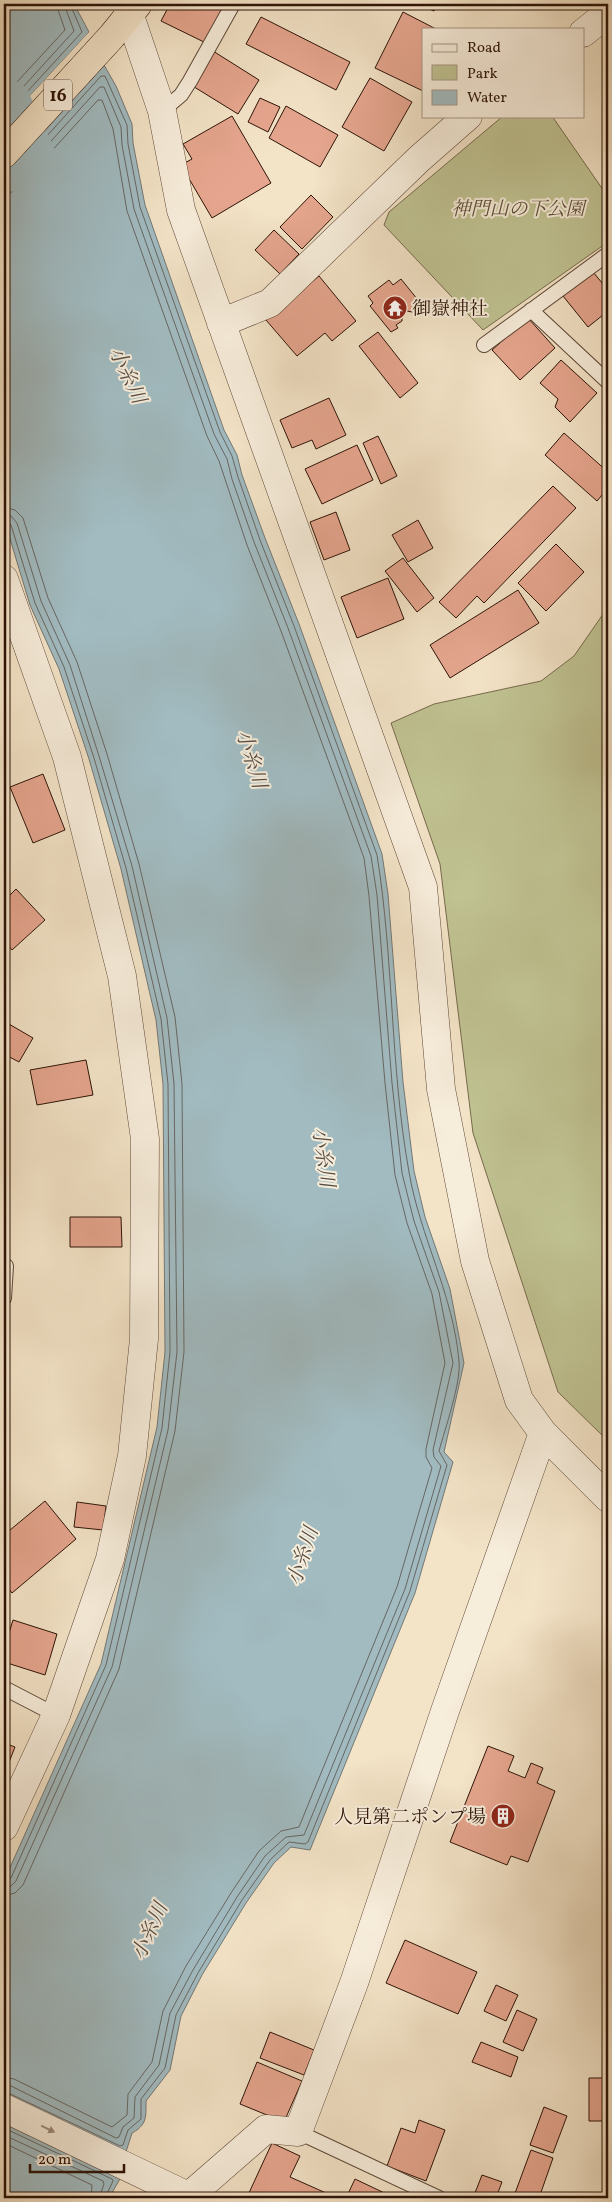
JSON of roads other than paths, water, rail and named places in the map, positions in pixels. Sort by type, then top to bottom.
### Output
[{"type":"highway","name":"16","points":[[4,154],[112,36],[131,7]]},
{"type":"street","points":[[131,7],[162,111],[181,210],[374,745],[423,887],[441,1088],[475,1261],[519,1400],[543,1433],[608,1498]]},
{"type":"street","points":[[584,32],[608,13]]},
{"type":"street","points":[[221,323],[270,303],[419,159],[466,118]]},
{"type":"street","points":[[4,579],[67,757],[96,871],[122,976],[145,1139],[144,1339],[132,1456],[110,1559],[56,1715],[4,1827]]},
{"type":"street","points":[[4,2108],[190,2198],[266,2129],[298,2132],[354,1983],[442,1720],[543,1433]]},
{"type":"lane","points":[[162,111],[181,95],[233,4]]},
{"type":"lane","points":[[484,345],[608,254]]},
{"type":"lane","points":[[531,310],[608,382]]},
{"type":"lane","points":[[4,1298],[6,1266]]},
{"type":"lane","points":[[4,1688],[56,1715]]},
{"type":"lane","points":[[298,2132],[439,2198]]},
{"type":"water","points":[[4,4],[74,4],[89,32],[4,124]]},
{"type":"water","points":[[104,65],[116,86],[132,124],[133,143],[145,205],[224,430],[237,455],[242,475],[299,624],[382,854],[388,894],[403,1082],[414,1171],[425,1217],[450,1289],[464,1363],[444,1452],[453,1462],[415,1593],[310,1850],[291,1847],[274,1863],[246,1903],[202,1975],[181,2016],[170,2070],[146,2101],[145,2120],[141,2127],[132,2133],[125,2155],[4,2095],[4,1881],[101,1664],[157,1427],[165,1352],[163,1084],[156,1020],[121,869],[89,759],[59,669],[30,605],[4,519],[4,176]]},
{"type":"water","points":[[4,2122],[121,2177],[109,2198],[4,2198]]},
{"type":"waterway","name":"小糸川","points":[[4,106],[58,224]]},
{"type":"place","name":"御嶽神社","points":[[395,308]]},
{"type":"place","name":"人見第二ポンプ場","points":[[503,1816]]},
{"type":"park label","name":"神門山の下公園","points":[[518,208]]}]
